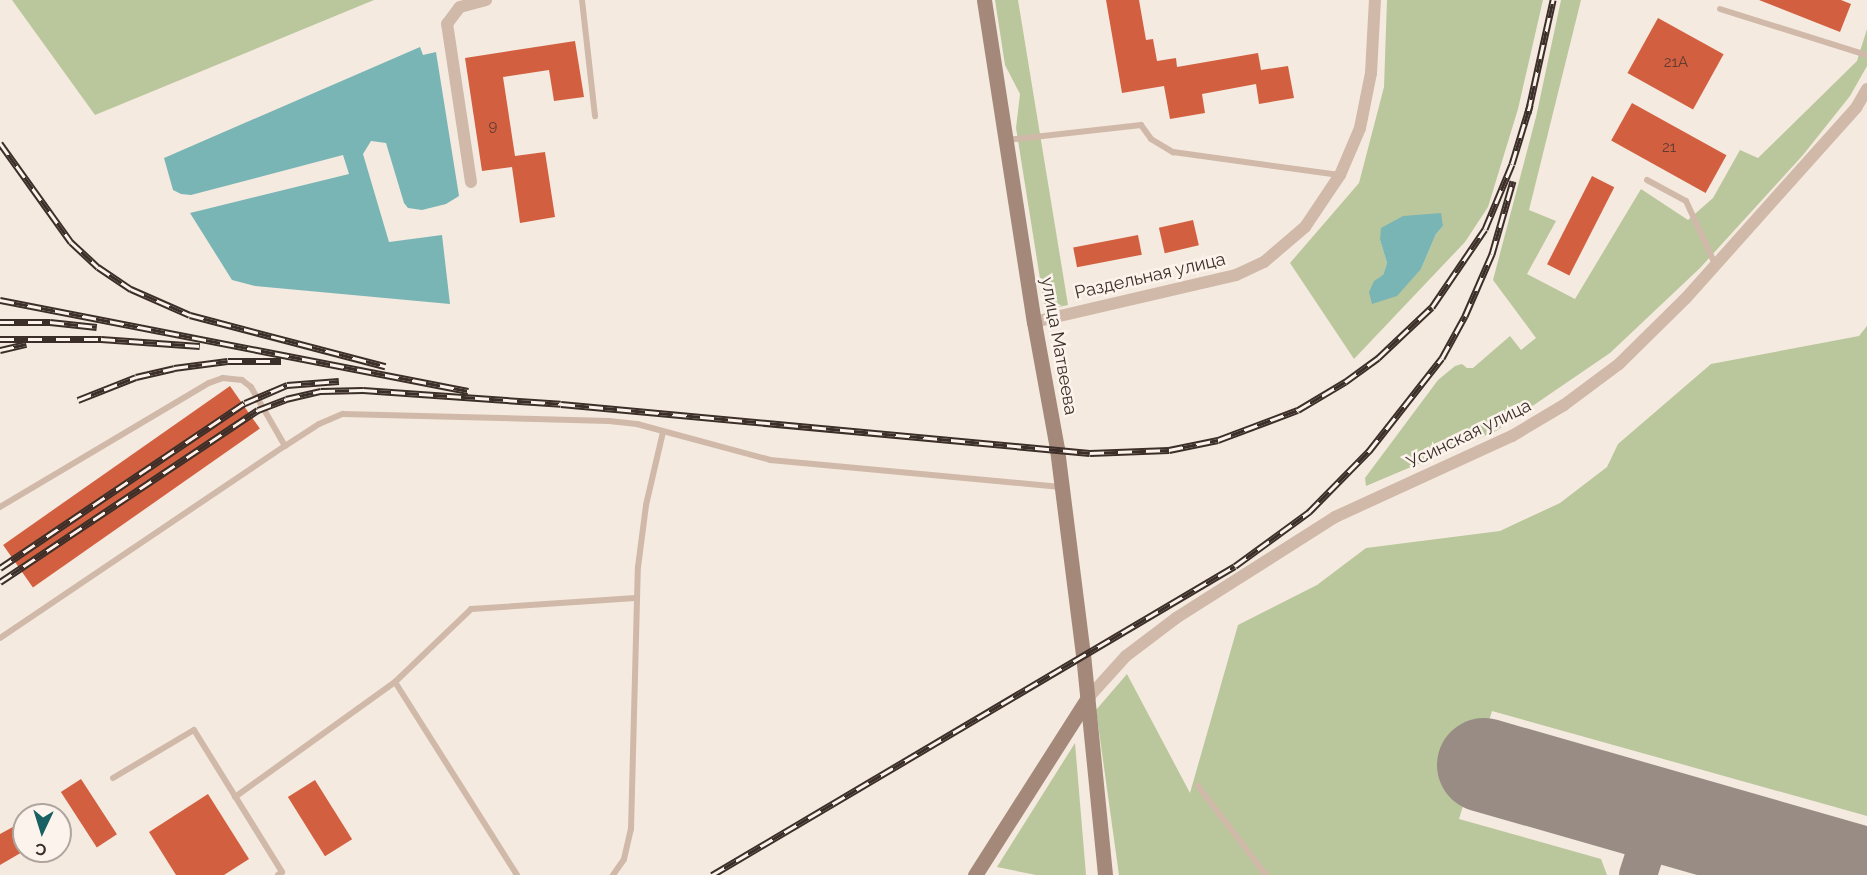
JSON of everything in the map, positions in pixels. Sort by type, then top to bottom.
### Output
[{"type":"street","points":[[471,182],[447,24],[460,7],[486,0]]},
{"type":"street","name":"улица Матвеева","points":[[984,0],[1062,487],[1105,875]]},
{"type":"street","name":"Раздельная улица","points":[[1034,322],[1236,275],[1264,262],[1305,227],[1340,175],[1360,128],[1368,98],[1375,0]]},
{"type":"street","name":"Усинская улица","points":[[1087,699],[1126,656],[1176,618],[1335,517],[1512,436],[1564,405],[1619,364],[1716,265],[1862,107],[1867,89]]},
{"type":"street","points":[[975,875],[1087,699]]},
{"type":"lane","points":[[582,0],[595,116]]},
{"type":"lane","points":[[1720,9],[1867,55]]},
{"type":"lane","points":[[1005,140],[1141,125],[1151,139],[1173,152],[1340,175]]},
{"type":"lane","points":[[1647,180],[1686,201],[1716,265]]},
{"type":"lane","points":[[0,507],[209,383],[223,378],[242,380],[251,387],[285,446]]},
{"type":"lane","points":[[0,638],[285,446],[332,418],[356,412],[609,421],[637,424],[770,460],[1062,487]]},
{"type":"lane","points":[[613,875],[624,859],[631,829],[636,598],[646,505],[663,432]]},
{"type":"lane","points":[[235,797],[395,682],[471,609],[636,598]]},
{"type":"lane","points":[[395,682],[517,875]]},
{"type":"lane","points":[[113,778],[194,730],[282,873],[278,875]]},
{"type":"lane","points":[[1198,786],[1266,875]]},
{"type":"green space","points":[[12,0],[374,0],[95,115]]},
{"type":"green space","points":[[995,0],[1018,0],[1068,305],[1045,310],[1016,128],[1020,94],[1005,65]]},
{"type":"green space","points":[[1387,0],[1543,0],[1518,109],[1488,207],[1465,242],[1354,359],[1290,263],[1359,183],[1384,87]],"holes":[[[1443,226],[1436,234],[1421,269],[1383,275],[1387,263],[1380,240]]]},
{"type":"green space","points":[[1561,0],[1581,0],[1529,210],[1556,221],[1527,274],[1575,299],[1641,189],[1688,220],[1713,198],[1740,150],[1758,158],[1857,61],[1867,29],[1867,66],[1850,96],[1803,155],[1700,268],[1610,353],[1496,431],[1366,486],[1365,478],[1438,380],[1455,366],[1462,364],[1467,368],[1473,368],[1510,336],[1521,350],[1536,338],[1493,280],[1536,117]]},
{"type":"green space","points":[[1867,326],[1867,816],[1492,711],[1459,819],[1601,859],[1607,875],[1119,875],[1096,710],[1127,674],[1190,793],[1238,625],[1317,585],[1366,548],[1500,531],[1560,503],[1607,467],[1618,444],[1711,364],[1859,336]]},
{"type":"green space","points":[[1075,743],[1086,875],[1036,875],[997,867]]},
{"type":"water","points":[[420,47],[423,55],[436,52],[459,196],[446,204],[422,210],[408,208],[404,203],[386,143],[371,141],[363,154],[389,242],[442,235],[450,304],[255,286],[232,280],[190,213],[349,174],[343,155],[191,195],[173,190],[164,158]]},
{"type":"water","points":[[1441,213],[1443,226],[1436,234],[1421,269],[1397,296],[1372,304],[1369,292],[1374,281],[1383,275],[1387,263],[1380,240],[1381,228],[1403,216]]},
{"type":"building","points":[[1106,0],[1139,0],[1146,40],[1153,39],[1157,61],[1176,58],[1177,67],[1258,53],[1261,70],[1288,66],[1294,98],[1259,104],[1256,84],[1202,94],[1205,113],[1170,119],[1164,86],[1122,93]]},
{"type":"building","points":[[1759,0],[1841,0],[1851,4],[1840,32]]},
{"type":"building","points":[[1658,18],[1724,54],[1693,109],[1627,73]]},
{"type":"building","points":[[575,41],[584,97],[554,101],[549,70],[503,77],[515,156],[545,152],[555,217],[520,223],[512,167],[482,171],[465,58]]},
{"type":"building","points":[[1632,103],[1726,155],[1706,193],[1611,141]]},
{"type":"building","points":[[1592,176],[1614,187],[1569,276],[1547,264]]},
{"type":"building","points":[[1193,220],[1199,245],[1165,253],[1159,228]]},
{"type":"building","points":[[1138,235],[1142,255],[1077,267],[1073,248]]},
{"type":"building","points":[[230,386],[260,429],[33,587],[3,545]]},
{"type":"building","points":[[81,779],[117,834],[97,847],[72,809],[72,803],[68,803],[61,792]]},
{"type":"building","points":[[315,780],[352,839],[325,856],[288,797]]},
{"type":"building","points":[[208,794],[249,859],[224,875],[176,875],[149,832]]},
{"type":"building","points":[[12,828],[12,858],[0,865],[0,834]]},
{"type":"taxiway","points":[[1638,875],[1657,815]]},
{"type":"runway","points":[[1484,765],[1867,875]]},
{"type":"railway","points":[[1528,113],[1553,0]]},
{"type":"railway","points":[[0,582],[258,410],[286,399],[321,391],[363,390],[561,404],[1090,453],[1169,450],[1218,440],[1298,410],[1345,382],[1378,358],[1432,307],[1485,229],[1512,164],[1530,105]]},
{"type":"railway","points":[[0,143],[71,242],[98,267],[131,289],[190,315],[385,366]]},
{"type":"railway","points":[[712,875],[1235,566],[1309,512],[1369,451],[1442,358],[1465,316],[1492,254],[1513,181]]},
{"type":"railway","points":[[0,300],[468,391]]},
{"type":"railway","points":[[0,322],[50,322],[97,327]]},
{"type":"railway","points":[[0,339],[101,339],[200,346]]},
{"type":"railway","points":[[0,350],[26,344]]},
{"type":"railway","points":[[78,400],[136,377],[174,368],[228,361],[281,361]]},
{"type":"railway","points":[[0,568],[245,403],[287,385],[339,381]]}]
